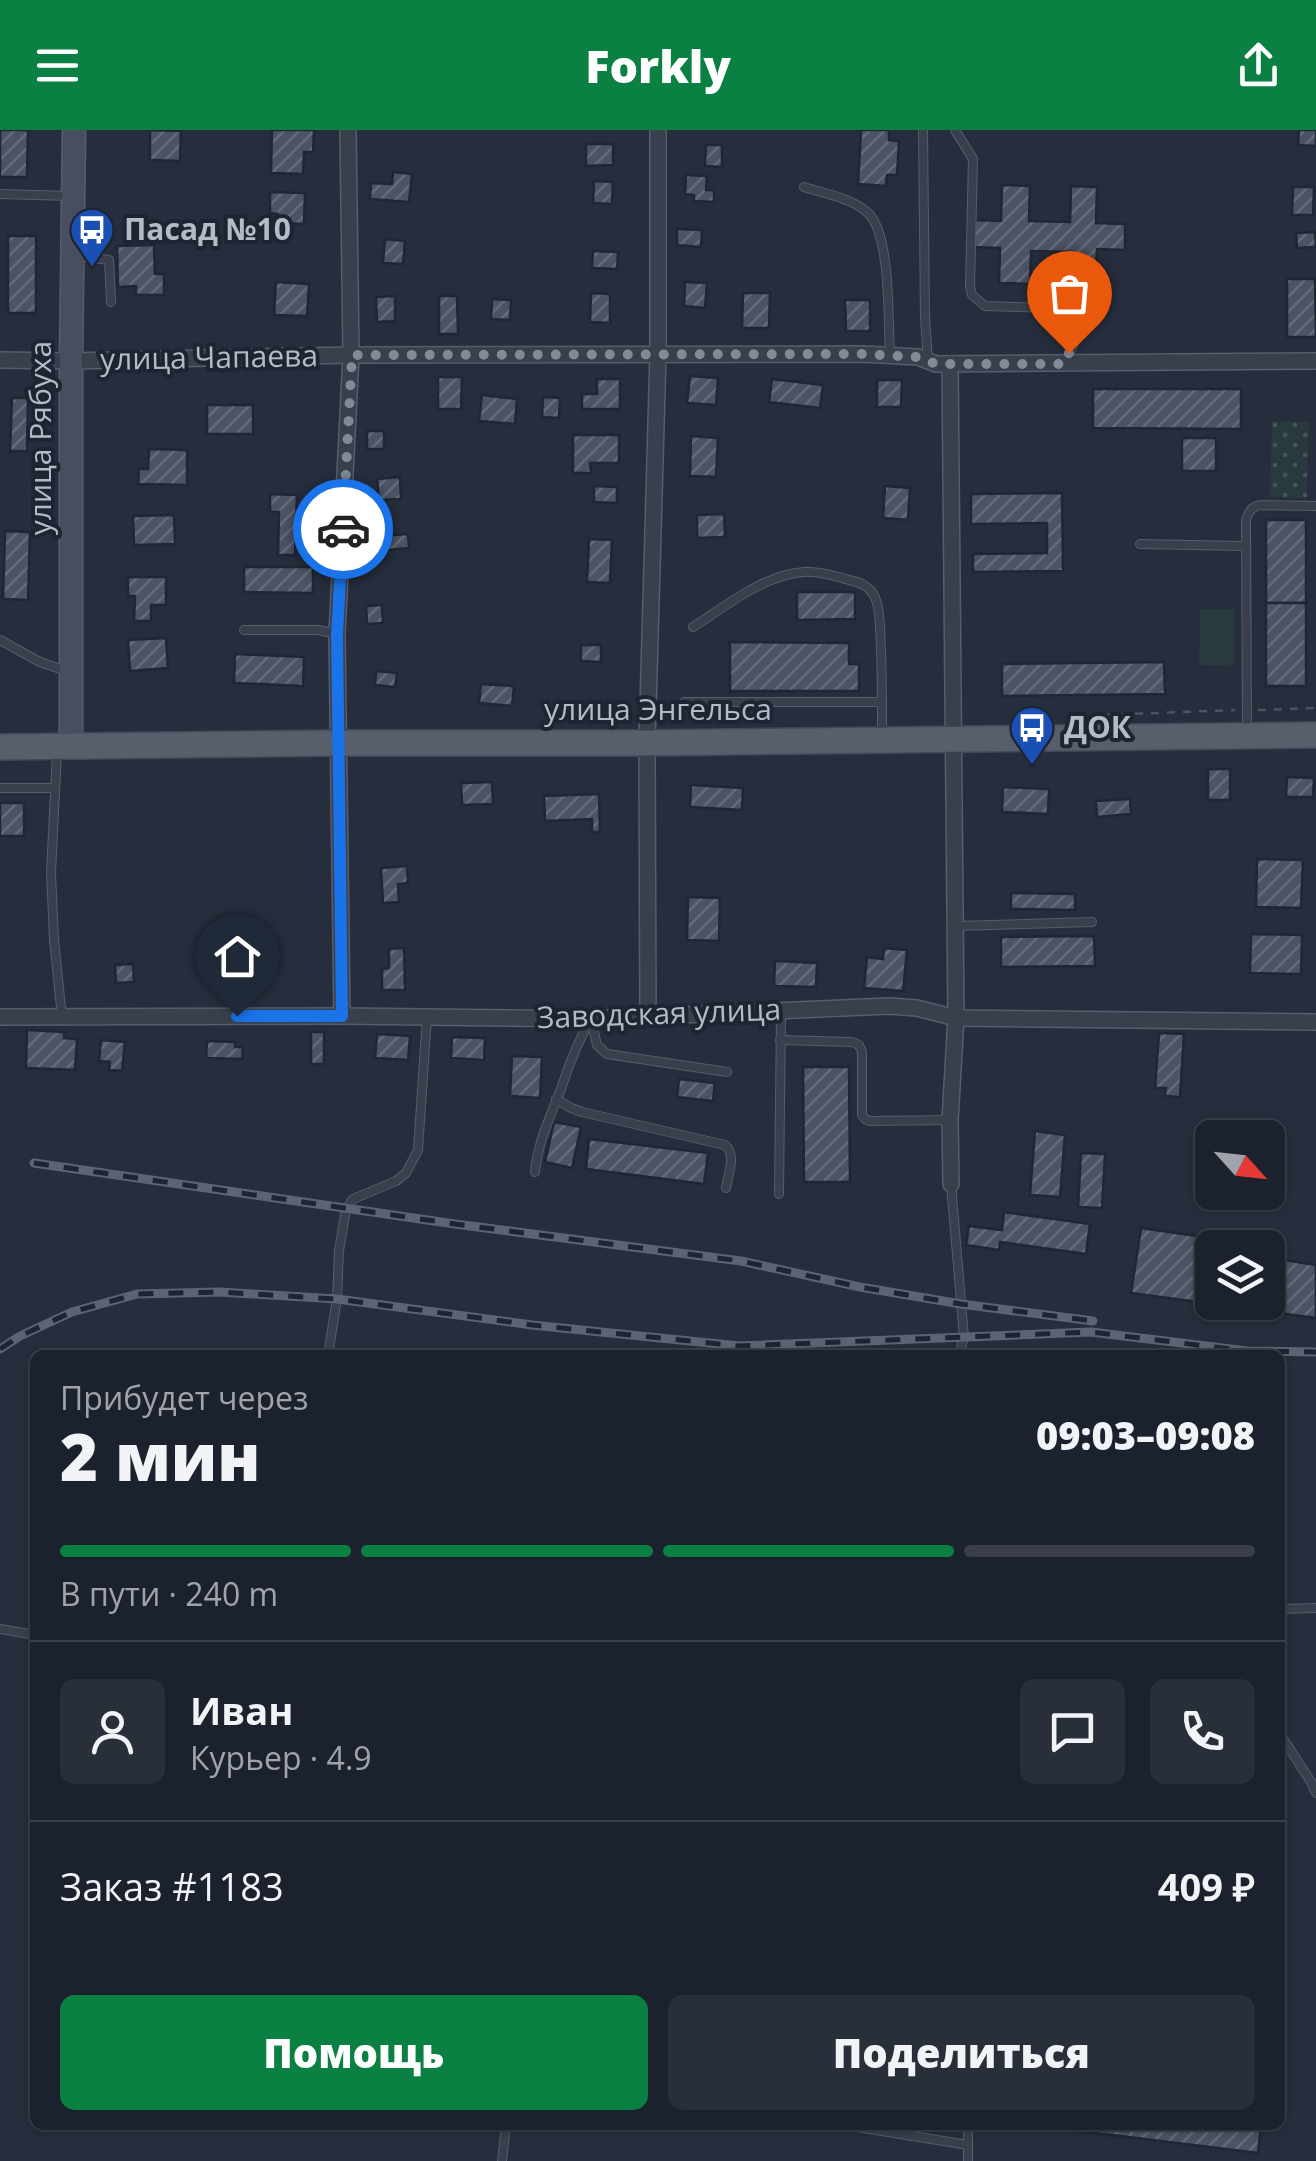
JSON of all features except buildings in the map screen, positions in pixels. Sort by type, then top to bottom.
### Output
[{"type":"main road","name":"улица Рябуха","points":[[64,746],[70,673],[74,130]]},
{"type":"main road","name":"улица Энгельса","points":[[0,748],[955,740],[1246,722],[1316,735]]},
{"type":"street","points":[[342,1016],[337,634],[352,355],[348,130]]},
{"type":"street","points":[[648,1018],[647,743],[658,354],[658,130]]},
{"type":"street","name":"улица Чапаева","points":[[0,360],[658,354],[890,356],[936,364],[1316,361]]},
{"type":"street","points":[[950,364],[956,1018],[951,1184]]},
{"type":"street","name":"Заводская улица","points":[[0,1017],[592,1019],[902,1006],[956,1018],[1316,1022]]},
{"type":"lane","points":[[922,130],[928,360]]},
{"type":"lane","points":[[955,130],[974,159],[972,295],[985,306],[1082,309],[1084,320],[1065,364]]},
{"type":"lane","points":[[804,188],[856,205],[870,215],[878,230],[884,251],[890,356]]},
{"type":"lane","points":[[0,194],[73,196]]},
{"type":"lane","points":[[72,256],[110,260],[110,302]]},
{"type":"lane","points":[[1246,722],[1246,520],[1254,507],[1316,506]]},
{"type":"lane","points":[[1140,544],[1244,546]]},
{"type":"lane","points":[[693,626],[751,590],[792,573],[824,573],[866,585],[877,603],[882,740]]},
{"type":"lane","points":[[244,630],[318,630],[337,634]]},
{"type":"lane","points":[[0,640],[70,673]]},
{"type":"lane","points":[[684,702],[882,702]]},
{"type":"lane","points":[[62,1017],[52,873],[54,788],[64,746]]},
{"type":"lane","points":[[0,788],[54,788]]},
{"type":"lane","points":[[955,926],[1092,922]]},
{"type":"lane","points":[[779,1194],[781,1011]]},
{"type":"lane","points":[[329,1350],[346,1209],[352,1199],[396,1182],[406,1173],[418,1150],[427,1017]]},
{"type":"lane","points":[[592,1019],[597,1045],[607,1054],[727,1072]]},
{"type":"lane","points":[[535,1172],[538,1149],[573,1050],[592,1019]]},
{"type":"lane","points":[[780,1040],[859,1045],[864,1119],[950,1120]]},
{"type":"lane","points":[[556,1099],[582,1112],[725,1145],[732,1155],[726,1188]]},
{"type":"lane","points":[[951,1184],[964,1336],[960,1350]]},
{"type":"lane","points":[[1285,1609],[1316,1608]]},
{"type":"lane","points":[[0,1629],[30,1633]]},
{"type":"lane","points":[[1285,1742],[1316,1793]]},
{"type":"lane","points":[[502,2161],[505,2130]]},
{"type":"lane","points":[[876,2130],[968,2145]]},
{"type":"lane","points":[[968,2130],[968,2161]]},
{"type":"path","points":[[1090,716],[1246,722],[1316,708]]},
{"type":"shaded area","points":[[1272,421],[1309,422],[1307,498],[1270,497]]},
{"type":"shaded area","points":[[1200,609],[1235,609],[1234,666],[1199,665]]},
{"type":"railway","points":[[34,1163],[741,1261],[860,1287],[1093,1321]]},
{"type":"railway","points":[[0,1349],[72,1312],[137,1294],[219,1292],[337,1299],[532,1325],[739,1346],[1091,1332],[1239,1350]]},
{"type":"railway","points":[[1285,1352],[1316,1352]]},
{"type":"way so far","points":[[343,529],[352,355],[862,354],[918,357],[936,364],[1065,364],[1069,353]]},
{"type":"place","name":"Пасад №10","points":[[92,268]]},
{"type":"place","name":"ДОК","points":[[1032,766]]},
{"type":"route","points":[[237,1016],[342,1016],[337,634],[343,529]]}]
